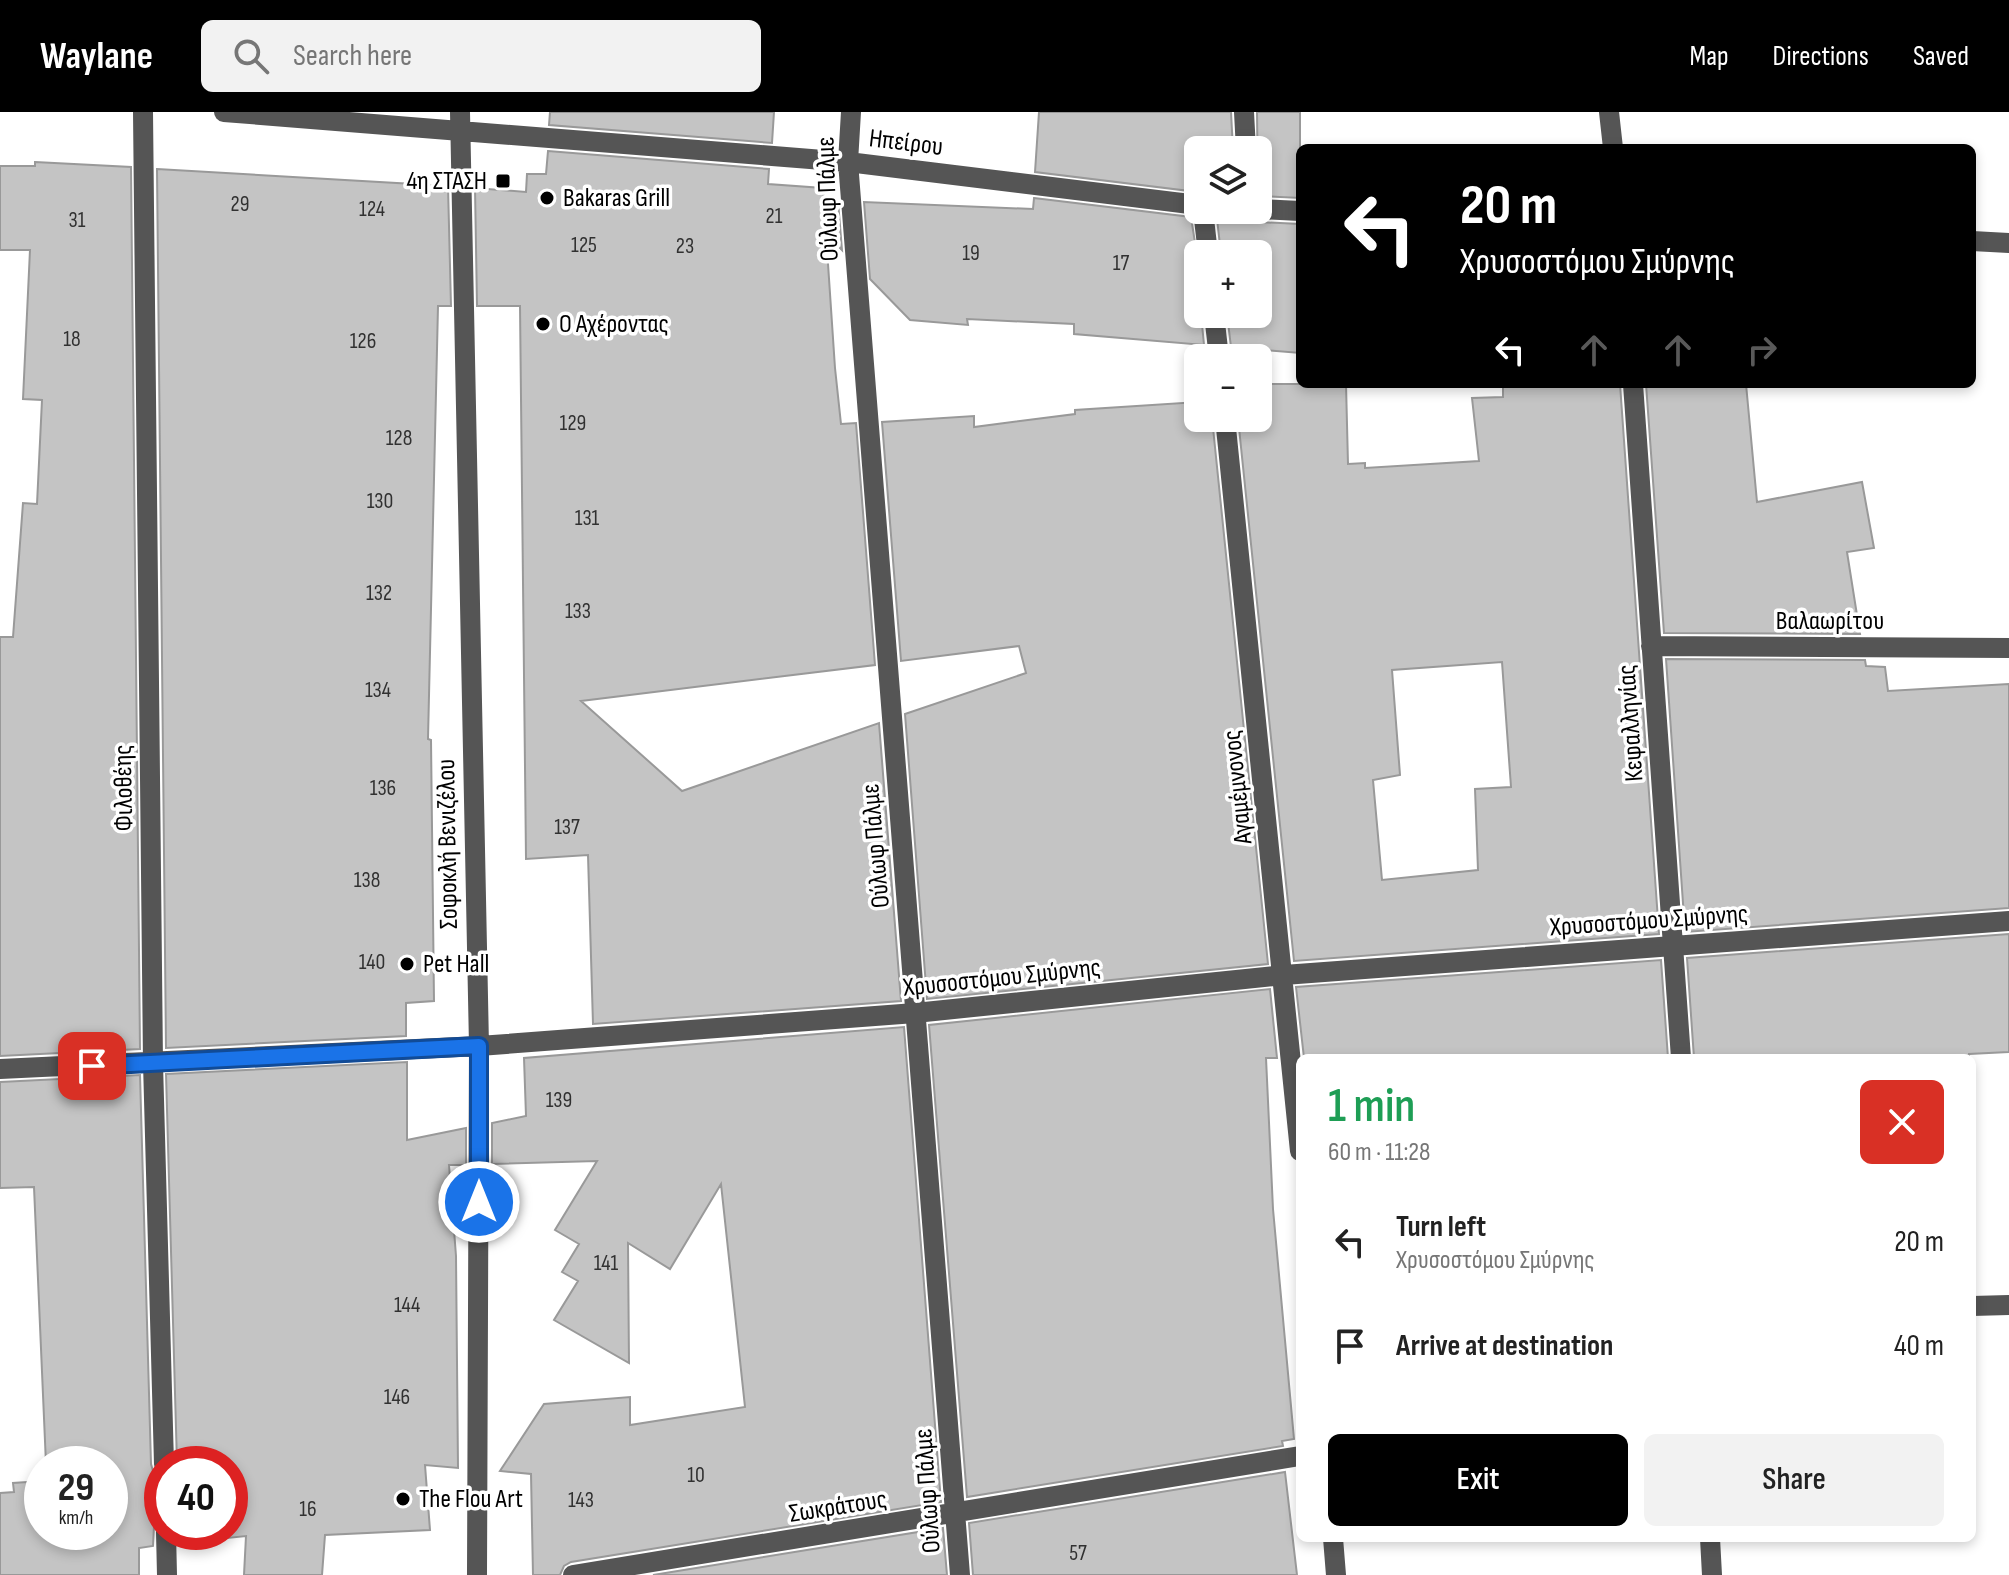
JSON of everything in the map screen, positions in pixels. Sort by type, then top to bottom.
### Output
[{"type":"street","name":"Φιλοθέης","points":[[143,112],[153,1063],[164,1446]]},
{"type":"street","name":"Ηπείρου","points":[[224,112],[459,122],[848,162],[1184,203]]},
{"type":"street","name":"Ούλωφ Πάλμε","points":[[851,112],[848,162],[960,1575]]},
{"type":"street","points":[[1244,112],[1245,136]]},
{"type":"street","points":[[1609,112],[1613,144]]},
{"type":"street","name":"Σοφοκλή Βενιζέλου","points":[[459,122],[479,1046],[477,1575]]},
{"type":"street","points":[[1272,210],[1296,211]]},
{"type":"street","points":[[1976,241],[2009,243]]},
{"type":"street","name":"Κεφαλληνίας","points":[[1633,388],[1681,1054]]},
{"type":"street","name":"Αγαμέμνονος","points":[[1226,432],[1296,1107]]},
{"type":"street","name":"Βαλαωρίτου","points":[[1651,646],[2009,648]]},
{"type":"street","name":"Χρυσοστόμου Σμύρνης","points":[[0,1069],[479,1046],[915,1013],[1284,975],[2009,921]]},
{"type":"street","points":[[1976,1306],[2009,1305]]},
{"type":"street","name":"Σωκράτους","points":[[573,1575],[1296,1457]]},
{"type":"street","points":[[1333,1542],[1336,1575]]},
{"type":"street","points":[[1710,1542],[1712,1575]]},
{"type":"street","points":[[166,1550],[167,1575]]},
{"type":"building","points":[[550,112],[774,112],[772,143],[549,125]]},
{"type":"building","points":[[1039,112],[1231,112],[1232,136],[1184,136],[1184,190],[1035,172]]},
{"type":"building","points":[[1257,112],[1300,112],[1300,144],[1296,144],[1296,198],[1272,197],[1272,136],[1257,136]]},
{"type":"building","points":[[548,151],[769,169],[768,184],[823,188],[824,200],[838,201],[842,250],[826,234],[835,368],[841,424],[856,423],[875,665],[581,701],[682,791],[879,723],[901,1001],[593,1024],[588,855],[526,859],[520,306],[477,306],[475,188],[526,192],[527,174],[546,174]]},
{"type":"building","points":[[35,162],[131,167],[140,1049],[0,1056],[0,637],[13,637],[23,503],[37,504],[42,400],[23,399],[30,250],[0,250],[0,166],[35,166]]},
{"type":"building","points":[[157,169],[448,186],[451,306],[438,306],[428,739],[431,740],[434,1001],[406,1003],[406,1036],[166,1048]]},
{"type":"building","points":[[1034,198],[1184,216],[1184,224],[1192,224],[1195,240],[1184,240],[1184,328],[1202,328],[1204,344],[1074,334],[1074,324],[967,319],[968,325],[910,320],[870,279],[864,202],[1033,209]]},
{"type":"building","points":[[1218,224],[1296,224],[1296,353],[1272,351],[1272,344],[1231,344],[1229,328],[1272,328],[1272,240],[1219,240]]},
{"type":"building","points":[[1272,384],[1296,384],[1296,388],[1346,388],[1348,464],[1365,463],[1365,468],[1479,461],[1472,398],[1503,397],[1503,388],[1620,388],[1659,934],[1294,961],[1239,432],[1272,432]],"holes":[[[1502,662],[1511,787],[1475,789],[1478,870],[1382,880],[1373,780],[1400,775],[1392,670]]]},
{"type":"building","points":[[1646,388],[1746,388],[1757,502],[1862,482],[1874,548],[1847,552],[1860,634],[1664,633]]},
{"type":"building","points":[[1184,403],[1184,432],[1213,432],[1268,964],[927,999],[905,714],[1026,673],[1019,646],[901,661],[882,422],[974,416],[974,427],[1075,414],[1075,410]]},
{"type":"building","points":[[1666,659],[1865,660],[1866,666],[1885,667],[1888,691],[2009,684],[2009,908],[1685,932]]},
{"type":"building","points":[[2009,934],[2009,1052],[1694,1054],[1687,958]]},
{"type":"building","points":[[1661,960],[1668,1054],[1304,1054],[1296,987]]},
{"type":"building","points":[[1270,989],[1277,1058],[1266,1058],[1273,1209],[1294,1439],[1282,1441],[1283,1446],[967,1497],[929,1025]]},
{"type":"building","points":[[904,1027],[941,1502],[571,1562],[564,1566],[560,1575],[533,1575],[531,1474],[500,1471],[544,1404],[630,1397],[630,1425],[745,1407],[721,1184],[670,1269],[628,1243],[629,1363],[554,1320],[578,1281],[562,1272],[579,1244],[555,1230],[597,1161],[492,1164],[492,1123],[526,1116],[524,1058]]},
{"type":"building","points":[[407,1062],[407,1140],[466,1128],[466,1165],[449,1165],[456,1256],[458,1468],[425,1465],[430,1530],[325,1535],[322,1575],[244,1575],[245,1550],[248,1550],[248,1446],[176,1446],[166,1074]]},
{"type":"building","points":[[140,1075],[150,1446],[144,1446],[144,1547],[139,1548],[139,1575],[0,1575],[0,1493],[14,1492],[13,1483],[24,1482],[24,1550],[128,1550],[128,1446],[45,1446],[34,1187],[0,1188],[0,1082]]},
{"type":"building","points":[[1285,1472],[1297,1575],[973,1575],[969,1523]]},
{"type":"building","points":[[943,1528],[947,1575],[653,1575]]},
{"type":"place","name":"4η ΣΤΑΣΗ","points":[[503,181]]},
{"type":"place","name":"Bakaras Grill","points":[[547,198]]},
{"type":"place","name":"Ο Αχέροντας","points":[[543,324]]},
{"type":"place","name":"Pet Hall","points":[[407,964]]},
{"type":"place","name":"The Flou Art","points":[[403,1499]]},
{"type":"route","points":[[92,1066],[479,1046],[479,1202]]}]
